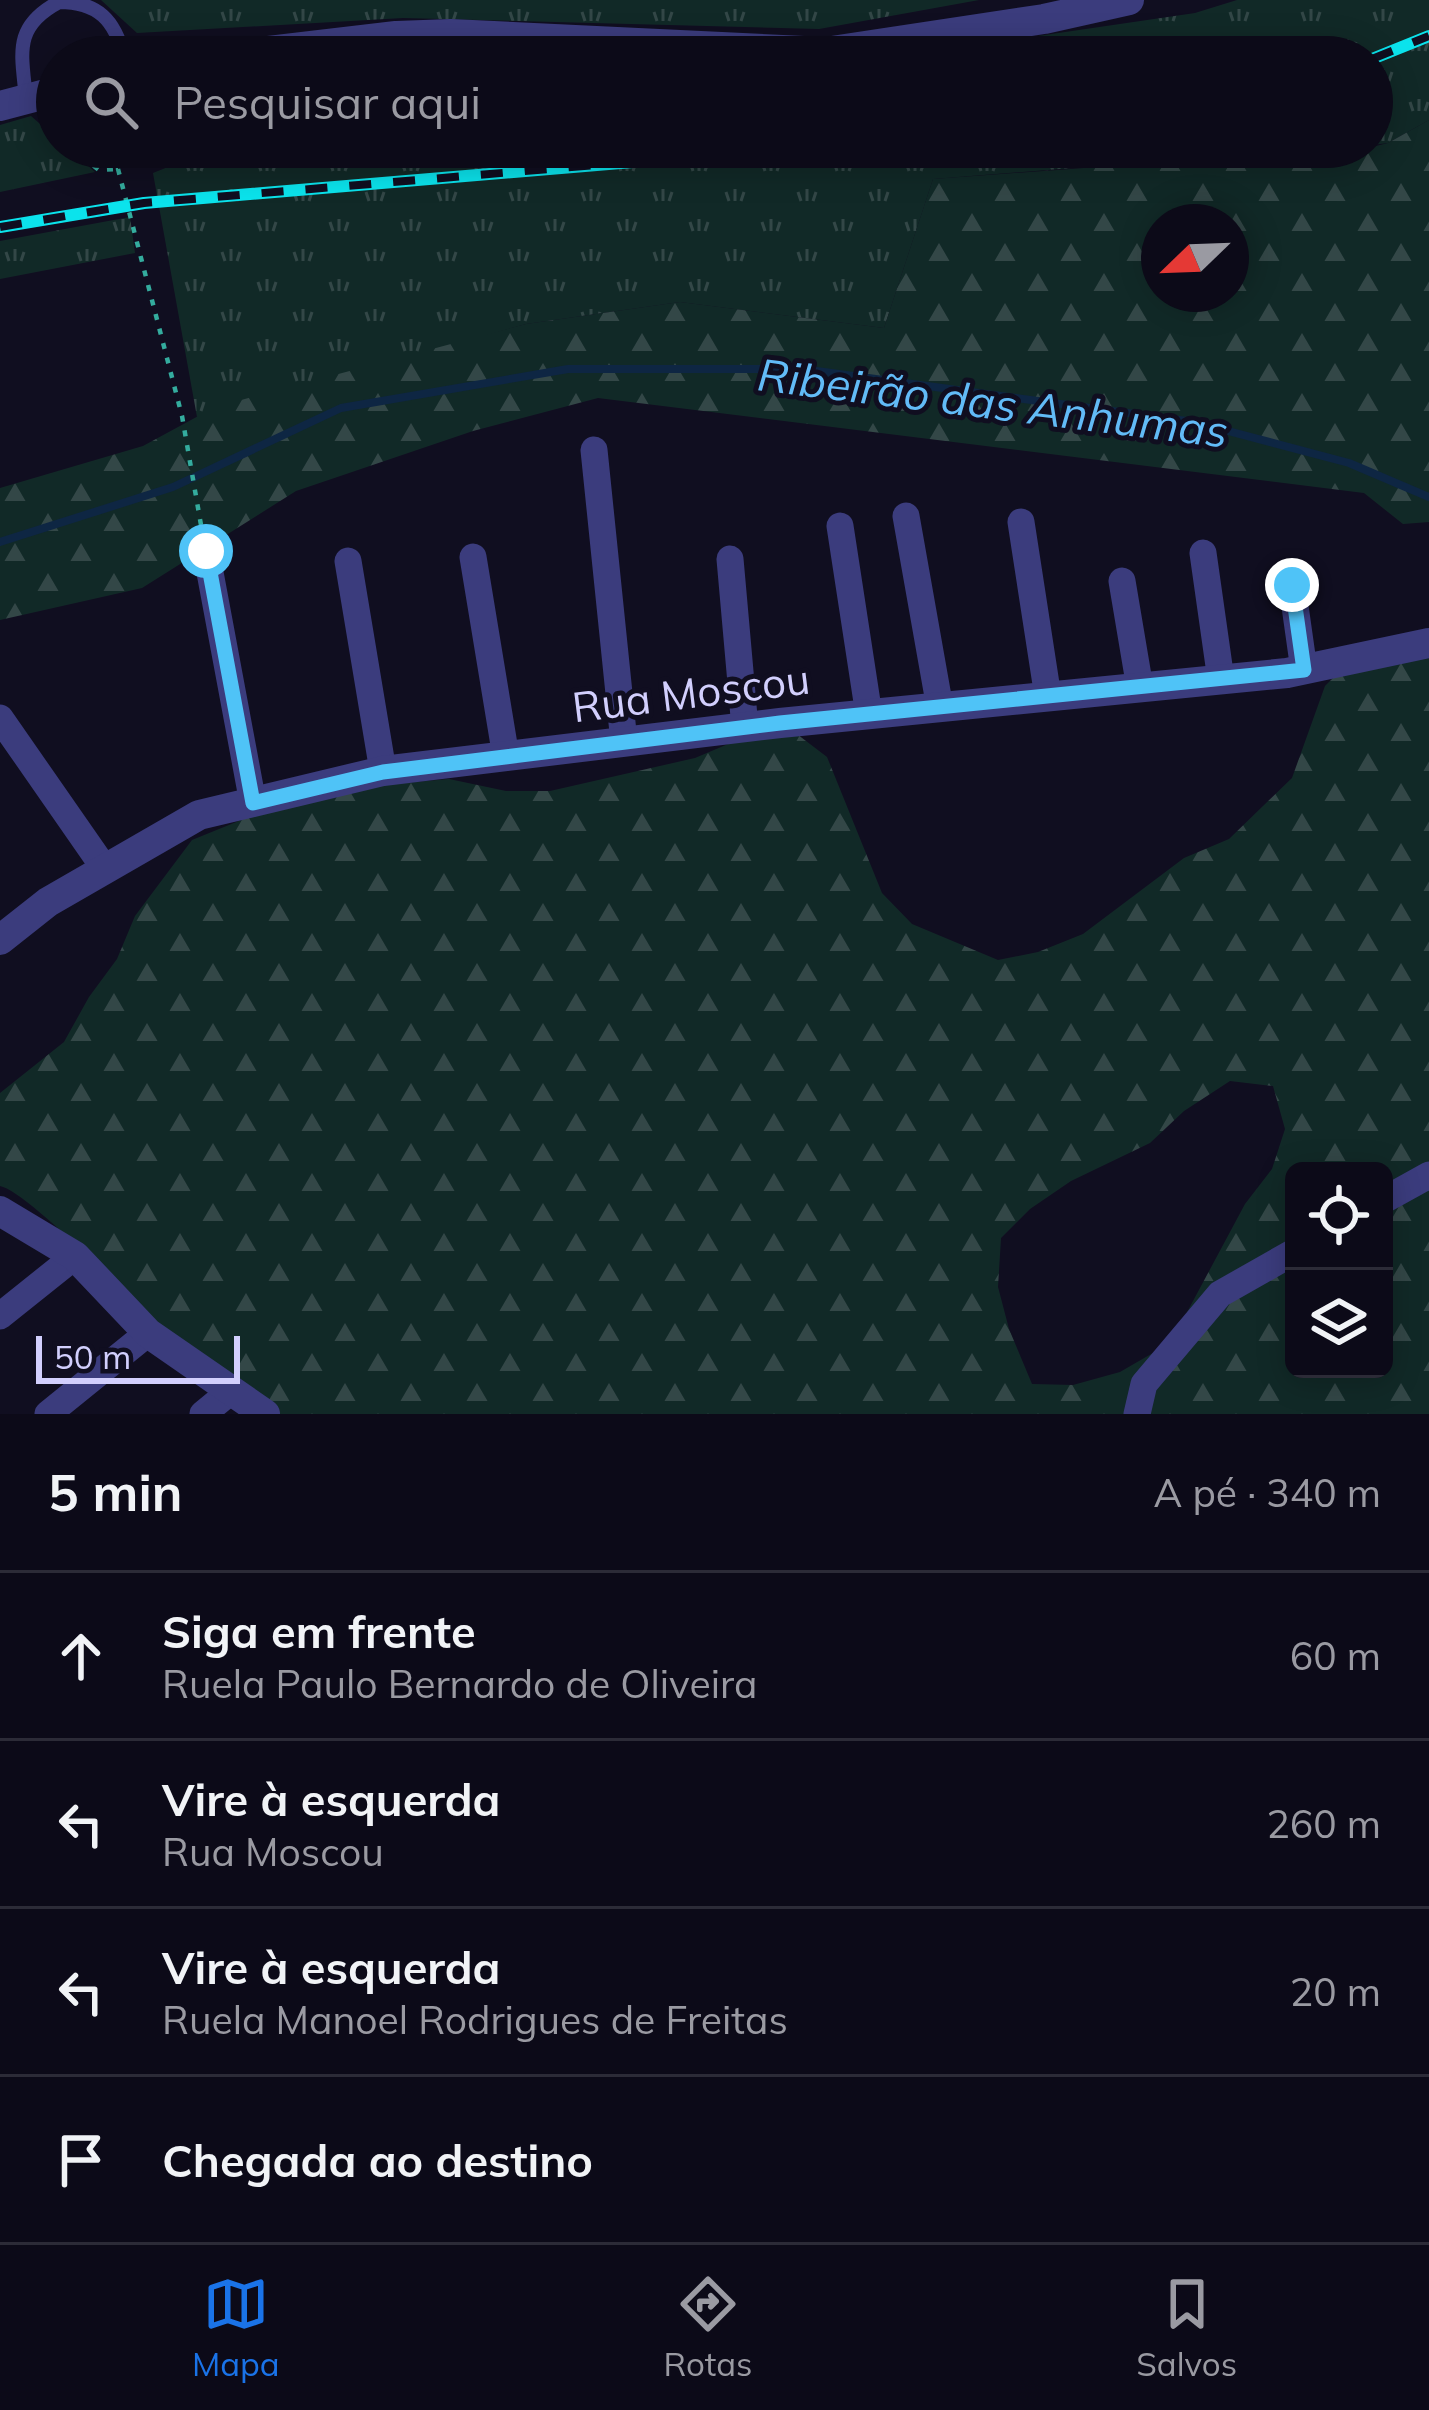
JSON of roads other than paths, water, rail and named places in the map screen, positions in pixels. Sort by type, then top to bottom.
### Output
[{"type":"street","points":[[932,36],[1045,19],[1129,0]]},
{"type":"street","points":[[396,36],[493,36]]},
{"type":"street","points":[[594,450],[624,742]]},
{"type":"street","points":[[906,516],[940,708]]},
{"type":"street","points":[[1021,522],[1048,697]]},
{"type":"street","points":[[840,526],[869,715]]},
{"type":"street","points":[[206,551],[253,803]]},
{"type":"street","points":[[1203,553],[1221,680]]},
{"type":"street","points":[[473,557],[506,757]]},
{"type":"street","points":[[730,559],[746,728]]},
{"type":"street","points":[[347,561],[383,772]]},
{"type":"street","points":[[1122,581],[1140,688]]},
{"type":"street","points":[[1292,585],[1304,670]]},
{"type":"street","name":"Rua Moscou","points":[[0,939],[48,902],[199,815],[383,772],[746,728],[1304,670],[1429,643]]},
{"type":"street","points":[[0,718],[106,869]]},
{"type":"street","points":[[1393,1196],[1429,1175]]},
{"type":"street","points":[[0,1211],[75,1256],[148,1333],[265,1414]]},
{"type":"street","points":[[0,1316],[75,1256]]},
{"type":"street","points":[[1137,1414],[1144,1384],[1220,1294],[1285,1257]]},
{"type":"street","points":[[48,1414],[148,1333]]},
{"type":"street","points":[[203,1414],[231,1391]]},
{"type":"lane","points":[[13,103],[24,35],[32,21],[59,2],[91,6],[104,14],[117,36]]},
{"type":"waterway","name":"Ribeirão das Anhumas","points":[[0,542],[173,487],[341,408],[568,369],[802,369],[1194,422],[1349,463],[1429,497]]},
{"type":"railway","points":[[1393,51],[1429,36]]},
{"type":"railway","points":[[0,227],[144,203],[561,168]]}]
